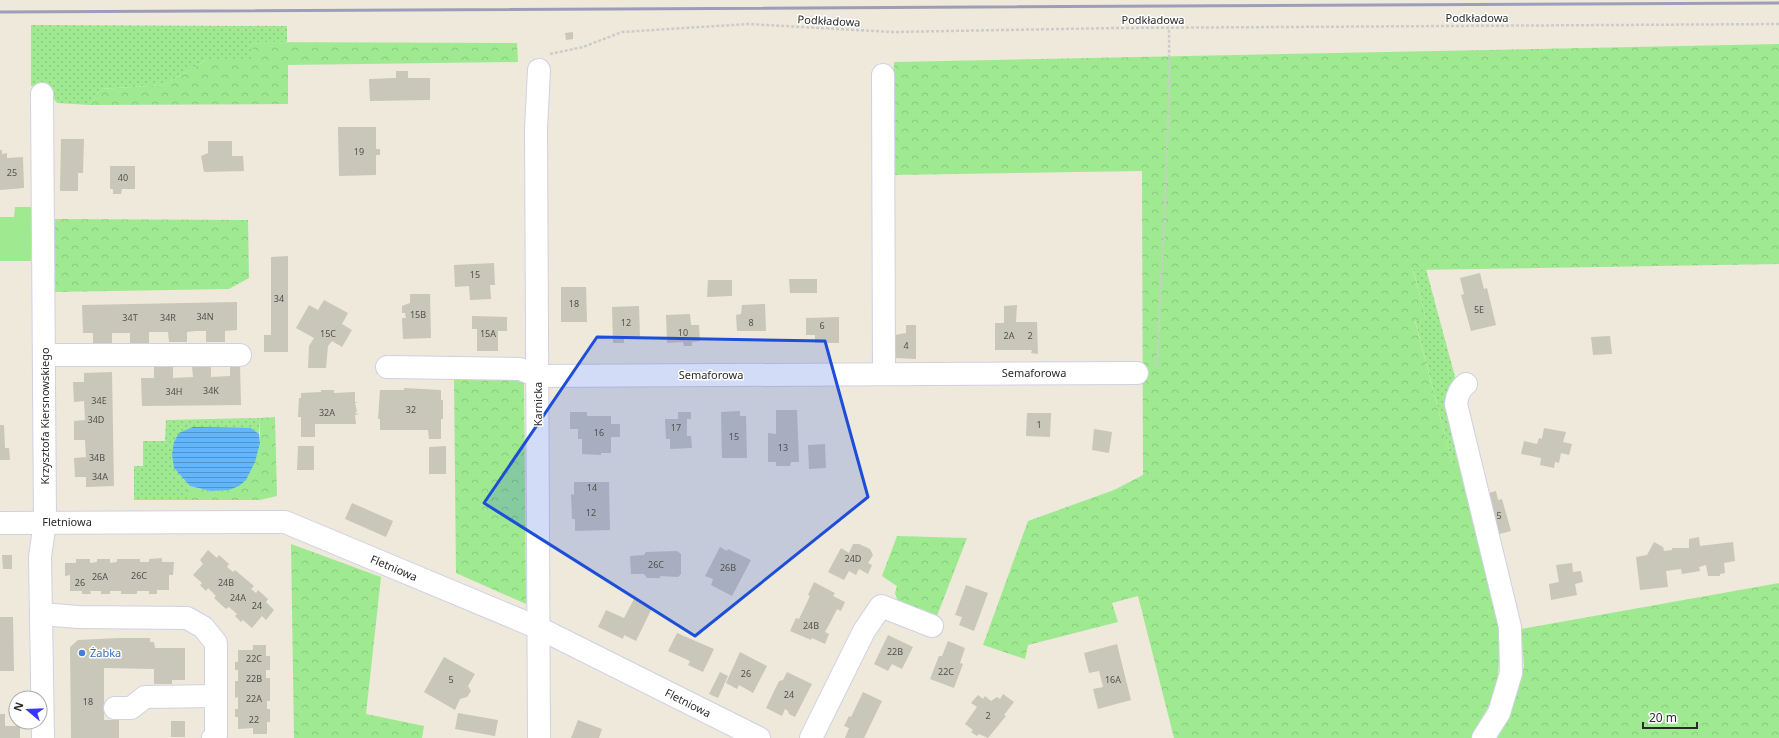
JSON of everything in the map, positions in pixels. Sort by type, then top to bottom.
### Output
[{"type":"street","name":"Karnicka","points":[[539,70],[536,129],[539,738]]},
{"type":"street","points":[[883,75],[884,374]]},
{"type":"street","name":"Krzysztofa Kiersnowskiego","points":[[42,94],[45,355],[44,522],[40,557],[43,738]]},
{"type":"street","points":[[45,355],[240,355]]},
{"type":"street","points":[[387,367],[520,369],[538,376]]},
{"type":"street","name":"Semaforowa","points":[[538,376],[1137,373]]},
{"type":"street","points":[[1466,384],[1462,387],[1457,396],[1456,404],[1510,627],[1511,673],[1499,713],[1483,738]]},
{"type":"street","name":"Fletniowa","points":[[0,523],[285,522],[539,628],[759,738]]},
{"type":"street","points":[[811,738],[864,631],[881,606],[932,626]]},
{"type":"street","points":[[41,614],[78,617],[186,618],[203,626],[216,643],[216,735],[213,738]]},
{"type":"street","points":[[115,708],[131,708],[146,697],[216,696]]},
{"type":"path","name":"Podkładowa","points":[[539,70],[549,54],[583,47],[622,32],[748,24],[892,32],[1169,28],[1779,24]]},
{"type":"path","points":[[1137,373],[1151,371],[1158,364],[1164,204],[1170,112],[1169,28]]},
{"type":"highlighted area","points":[[597,337],[825,341],[868,497],[695,636],[484,503]]},
{"type":"green space","points":[[31,25],[287,26],[287,42],[253,42],[254,60],[206,60],[164,85],[100,89],[90,105],[57,103],[45,87],[31,86]]},
{"type":"green space","points":[[253,42],[517,43],[518,62],[288,65],[288,104],[90,105],[100,89],[164,85],[206,60],[253,60]]},
{"type":"green space","points":[[1779,44],[1779,264],[1413,270],[1426,319],[1415,321],[1453,466],[1464,465],[1498,607],[1500,648],[1497,688],[1473,738],[1174,738],[1138,596],[1112,603],[1118,622],[1028,645],[1025,659],[983,645],[1028,521],[1114,490],[1143,475],[1142,171],[891,175],[894,62]]},
{"type":"green space","points":[[15,207],[31,207],[31,261],[0,261],[0,217],[14,217]]},
{"type":"green space","points":[[55,219],[248,220],[249,278],[229,289],[54,292]]},
{"type":"green space","points":[[1413,269],[1426,269],[1458,388],[1464,465],[1453,466],[1415,320],[1426,319]]},
{"type":"green space","points":[[524,377],[526,604],[456,573],[454,378]]},
{"type":"green space","points":[[275,417],[277,496],[260,500],[187,500],[187,490],[190,486],[210,490],[260,443],[260,418]]},
{"type":"green space","points":[[260,418],[259,434],[251,428],[174,468],[190,486],[187,490],[187,500],[134,500],[134,466],[143,466],[143,441],[165,441],[166,420]]},
{"type":"green space","points":[[897,536],[967,538],[937,616],[898,602],[895,593],[897,586],[882,576]]},
{"type":"green space","points":[[291,544],[381,577],[366,714],[424,726],[422,738],[294,738]]},
{"type":"green space","points":[[1779,583],[1779,738],[1496,738],[1513,704],[1524,667],[1521,629]]},
{"type":"water","points":[[193,427],[251,428],[259,434],[260,443],[255,462],[246,480],[239,486],[229,490],[211,491],[190,486],[174,468],[172,454],[174,442],[179,433]]},
{"type":"building","points":[[573,32],[573,39],[566,40],[565,33]]},
{"type":"building","points":[[396,71],[408,71],[408,78],[430,78],[430,100],[370,101],[369,79],[396,78]]},
{"type":"building","points":[[338,127],[376,127],[376,149],[380,149],[380,155],[376,155],[376,175],[339,176]]},
{"type":"building","points":[[61,139],[84,139],[83,173],[78,173],[78,191],[60,191]]},
{"type":"building","points":[[208,141],[232,141],[232,156],[243,156],[244,171],[204,172],[201,156],[208,153]]},
{"type":"building","points":[[0,150],[2,150],[2,154],[7,153],[7,158],[23,157],[24,188],[0,190]]},
{"type":"building","points":[[110,166],[135,166],[135,189],[122,189],[121,194],[113,194],[113,189],[110,189]]},
{"type":"building","points":[[288,256],[288,352],[264,352],[264,335],[271,335],[271,257]]},
{"type":"building","points":[[494,263],[495,285],[490,285],[491,299],[470,300],[469,286],[455,287],[454,265]]},
{"type":"building","points":[[1480,273],[1484,289],[1487,288],[1496,325],[1471,331],[1461,295],[1464,294],[1460,278]]},
{"type":"building","points":[[789,279],[817,279],[817,293],[790,293]]},
{"type":"building","points":[[708,280],[732,280],[732,296],[707,297]]},
{"type":"building","points":[[561,287],[586,287],[587,322],[561,322]]},
{"type":"building","points":[[410,294],[430,294],[431,338],[403,339],[402,318],[406,318],[405,313],[402,313],[402,306],[410,303]]},
{"type":"building","points":[[324,300],[348,313],[342,324],[352,330],[342,347],[332,341],[328,346],[326,368],[308,368],[309,346],[314,338],[296,328],[309,305],[318,310]]},
{"type":"building","points":[[237,302],[237,330],[225,331],[225,342],[206,342],[206,331],[196,331],[187,332],[187,342],[169,342],[168,332],[149,332],[149,343],[130,343],[130,333],[112,333],[112,343],[93,344],[93,333],[83,333],[82,305]]},
{"type":"building","points":[[765,304],[766,331],[737,331],[736,315],[741,314],[742,305]]},
{"type":"building","points":[[1017,305],[1016,322],[1037,322],[1038,354],[1031,353],[1032,350],[995,350],[995,323],[1004,323],[1004,306]]},
{"type":"building","points":[[639,306],[640,338],[624,338],[624,343],[613,343],[612,307]]},
{"type":"building","points":[[690,314],[691,325],[699,325],[700,341],[692,342],[692,346],[684,346],[683,342],[667,343],[666,315]]},
{"type":"building","points":[[472,316],[507,317],[507,331],[498,331],[498,351],[477,351],[477,329],[472,329]]},
{"type":"building","points":[[839,317],[839,343],[815,343],[815,335],[806,335],[806,318]]},
{"type":"building","points":[[906,325],[916,325],[916,359],[895,358],[895,335],[906,333]]},
{"type":"building","points":[[1610,336],[1612,354],[1593,355],[1591,337]]},
{"type":"building","points":[[211,366],[211,377],[230,376],[230,366],[240,366],[241,405],[142,406],[141,378],[154,378],[154,367],[173,367],[173,378],[193,377],[192,367]]},
{"type":"building","points":[[112,372],[114,486],[86,487],[86,477],[75,477],[74,458],[86,457],[85,440],[74,440],[74,421],[85,420],[84,401],[74,402],[73,382],[84,382],[84,373]]},
{"type":"building","points":[[404,388],[441,390],[441,400],[443,400],[443,419],[441,419],[441,439],[429,439],[428,430],[380,430],[380,419],[378,419],[380,390],[404,390]]},
{"type":"building","points":[[321,390],[334,390],[334,393],[355,392],[355,402],[359,403],[355,403],[357,411],[355,413],[359,414],[355,415],[356,424],[315,424],[315,437],[301,437],[301,417],[298,417],[299,398],[301,398],[301,393],[321,392]]},
{"type":"building","points":[[776,410],[797,410],[799,462],[791,462],[790,466],[776,466],[776,462],[768,462],[768,433],[776,434]]},
{"type":"building","points":[[740,411],[740,416],[746,416],[747,458],[722,458],[721,412]]},
{"type":"building","points":[[570,412],[587,412],[587,416],[611,416],[611,424],[620,424],[620,437],[611,437],[611,453],[601,453],[601,455],[582,454],[582,439],[578,439],[578,429],[570,429]]},
{"type":"building","points":[[678,412],[691,412],[691,419],[687,419],[687,436],[691,436],[692,448],[670,449],[670,439],[666,439],[665,419],[678,419]]},
{"type":"building","points":[[1027,413],[1051,413],[1050,437],[1026,436]]},
{"type":"building","points":[[0,425],[4,425],[5,448],[9,448],[10,460],[0,460]]},
{"type":"building","points":[[1544,428],[1566,432],[1563,442],[1572,444],[1569,455],[1561,453],[1559,463],[1555,462],[1554,468],[1540,465],[1541,458],[1521,454],[1524,441],[1537,444],[1539,438],[1542,439]]},
{"type":"building","points":[[1094,429],[1112,432],[1109,453],[1092,450]]},
{"type":"building","points":[[825,444],[826,468],[809,469],[808,445]]},
{"type":"building","points":[[298,446],[314,446],[314,470],[297,470]]},
{"type":"building","points":[[446,446],[446,474],[429,474],[429,447]]},
{"type":"building","points":[[574,482],[609,482],[610,530],[575,531],[575,519],[572,519],[571,494],[574,495]]},
{"type":"building","points":[[1496,491],[1498,500],[1502,499],[1511,531],[1496,535],[1485,494]]},
{"type":"building","points":[[352,503],[393,521],[386,537],[345,519]]},
{"type":"building","points":[[1699,537],[1700,546],[1733,542],[1735,561],[1724,563],[1725,573],[1720,574],[1720,576],[1708,576],[1706,565],[1699,567],[1700,571],[1682,574],[1681,569],[1666,571],[1668,587],[1640,590],[1636,557],[1647,555],[1654,542],[1663,547],[1664,551],[1672,550],[1672,548],[1689,548],[1689,539]]},
{"type":"building","points":[[853,544],[859,544],[870,549],[873,555],[868,563],[872,565],[868,574],[859,569],[856,575],[849,571],[844,580],[828,572],[841,548],[849,553]]},
{"type":"building","points":[[720,547],[727,551],[728,549],[751,560],[732,596],[711,585],[713,579],[705,576]]},
{"type":"building","points":[[208,550],[217,558],[219,555],[229,564],[227,567],[233,572],[235,570],[254,586],[251,589],[256,593],[258,590],[268,599],[266,602],[274,610],[266,620],[262,616],[252,628],[243,620],[241,622],[235,616],[237,614],[229,607],[226,609],[214,598],[216,596],[208,588],[206,591],[200,585],[202,583],[193,575],[203,564],[200,560]]},
{"type":"building","points":[[677,551],[681,554],[681,574],[678,577],[660,576],[660,578],[647,578],[644,574],[631,574],[630,556],[644,555],[646,552]]},
{"type":"building","points":[[2,555],[12,555],[12,569],[3,569]]},
{"type":"building","points":[[162,558],[162,562],[174,562],[173,575],[169,575],[169,590],[157,590],[157,594],[149,594],[149,591],[137,591],[137,594],[121,594],[121,591],[110,591],[110,594],[101,594],[101,591],[90,591],[91,594],[82,594],[82,591],[70,591],[70,575],[65,576],[65,563],[76,563],[76,559],[90,559],[90,563],[97,562],[97,559],[110,559],[110,563],[117,562],[117,559],[140,559],[140,562],[149,562],[149,559]]},
{"type":"building","points":[[1572,563],[1573,572],[1581,571],[1583,582],[1575,584],[1577,595],[1551,600],[1549,584],[1559,582],[1556,565]]},
{"type":"building","points":[[814,582],[835,593],[833,596],[845,602],[841,611],[837,609],[825,632],[829,634],[825,644],[790,631],[796,618],[799,619],[810,596],[808,595]]},
{"type":"building","points":[[966,585],[988,593],[974,631],[959,625],[962,617],[955,615]]},
{"type":"building","points":[[634,599],[652,608],[636,641],[624,635],[623,639],[598,627],[606,610],[624,618]]},
{"type":"building","points":[[0,617],[13,617],[14,671],[0,671]]},
{"type":"building","points":[[677,633],[714,649],[703,672],[688,665],[690,661],[668,651]]},
{"type":"building","points":[[888,635],[913,647],[902,669],[892,664],[888,671],[874,664]]},
{"type":"building","points":[[150,638],[150,642],[154,642],[155,648],[185,648],[185,680],[172,680],[172,684],[154,684],[154,669],[104,668],[104,720],[119,720],[119,738],[71,738],[70,647],[78,640]]},
{"type":"building","points":[[948,641],[965,648],[960,663],[963,664],[954,688],[930,679],[939,656],[942,656]]},
{"type":"building","points":[[1117,644],[1131,700],[1098,709],[1093,689],[1103,687],[1099,671],[1089,673],[1084,653]]},
{"type":"building","points":[[253,645],[266,645],[266,656],[270,656],[270,670],[266,670],[266,678],[270,678],[270,701],[267,701],[267,709],[270,709],[270,722],[267,722],[267,734],[253,734],[253,728],[238,729],[238,717],[235,717],[235,709],[238,709],[238,697],[235,698],[235,681],[238,681],[238,670],[235,670],[235,662],[238,662],[238,650],[253,650]]},
{"type":"building","points":[[740,652],[767,666],[753,693],[739,685],[737,689],[726,683]]},
{"type":"building","points":[[444,657],[475,674],[468,686],[471,691],[467,697],[460,699],[455,710],[424,692]]},
{"type":"building","points":[[720,672],[728,676],[718,698],[709,694]]},
{"type":"building","points":[[787,672],[812,684],[795,717],[789,714],[785,709],[782,716],[766,708],[779,681],[783,680]]},
{"type":"building","points":[[863,692],[882,701],[864,738],[845,738],[849,728],[844,726],[849,716],[851,717]]},
{"type":"building","points":[[1003,694],[1014,702],[1004,715],[1006,716],[988,738],[979,734],[977,736],[971,732],[973,730],[965,724],[977,707],[971,703],[978,695],[983,699],[985,696],[991,701],[997,697],[1000,699]]},
{"type":"building","points":[[458,713],[498,720],[495,736],[455,729]]},
{"type":"building","points":[[0,714],[5,714],[5,726],[8,726],[8,730],[20,730],[20,738],[0,738]]},
{"type":"building","points":[[578,720],[602,729],[599,738],[571,738]]},
{"type":"building","points":[[171,721],[185,721],[185,737],[171,737]]},
{"type":"railway","points":[[0,12],[1779,3]]},
{"type":"place","name":"Żabka","points":[[82,653]]}]
